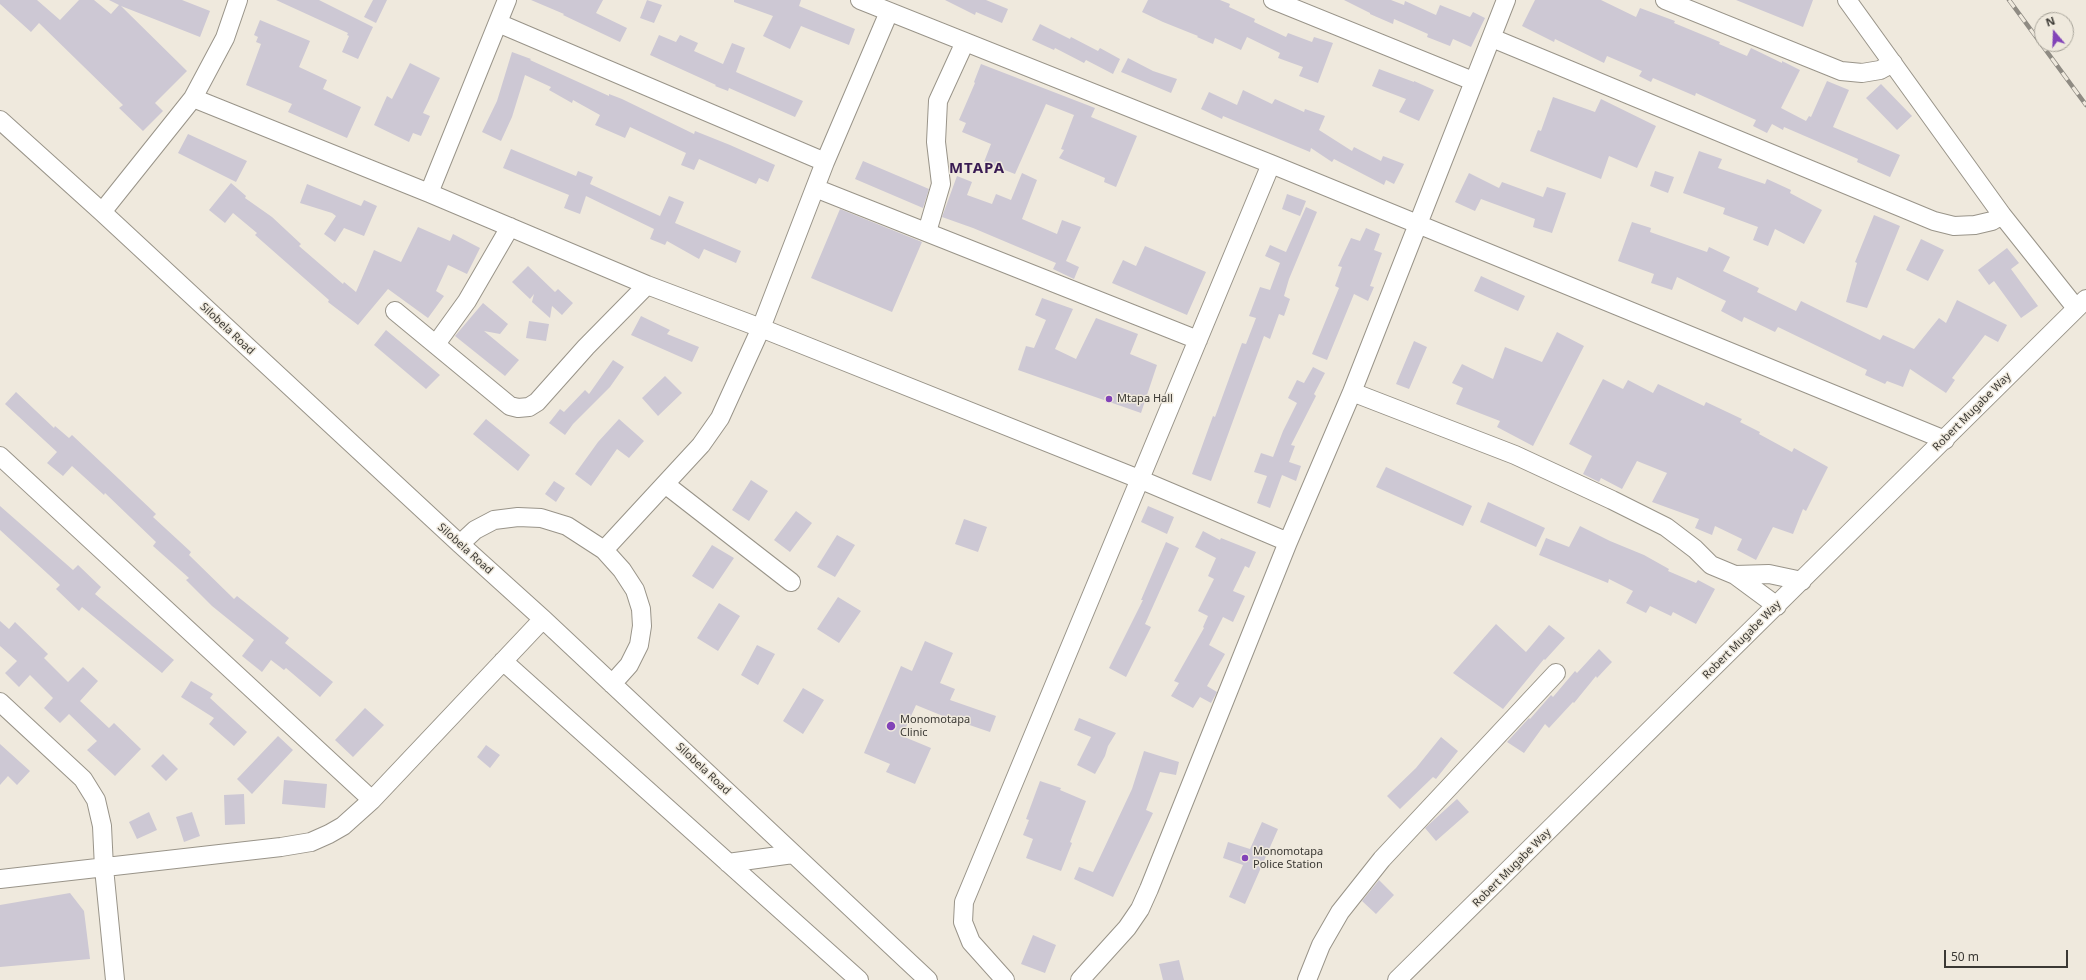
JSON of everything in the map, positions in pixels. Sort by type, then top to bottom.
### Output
[{"type":"street","points":[[102,212],[194,98],[225,38],[238,0]]},
{"type":"street","points":[[429,193],[507,0]]},
{"type":"street","points":[[860,0],[1271,164],[1945,440]]},
{"type":"street","points":[[1273,0],[1473,81]]},
{"type":"street","points":[[1080,980],[1127,928],[1140,909],[1288,542],[1352,392],[1416,224],[1506,0]]},
{"type":"street","points":[[1665,0],[1841,71],[1862,73],[1880,70],[1893,63]]},
{"type":"street","points":[[1848,0],[2002,215],[2081,303]]},
{"type":"street","points":[[604,550],[701,445],[720,418],[762,328],[825,162],[889,12]]},
{"type":"street","points":[[498,23],[825,162]]},
{"type":"street","points":[[1492,38],[1934,221],[1954,226],[1975,225],[1992,221],[2002,215]]},
{"type":"street","points":[[927,232],[941,184],[936,142],[938,101],[965,42]]},
{"type":"street","points":[[194,98],[429,193],[647,285],[762,328],[1139,480],[1288,542]]},
{"type":"street","name":"Silobela Road","points":[[0,120],[102,212],[543,619],[928,980]]},
{"type":"street","points":[[1005,980],[971,942],[963,922],[964,902],[1271,164]]},
{"type":"street","points":[[815,188],[1198,340]]},
{"type":"street","points":[[436,344],[467,301],[510,227]]},
{"type":"street","points":[[395,311],[510,406],[518,408],[528,407],[537,402],[586,347],[647,285]]},
{"type":"street","name":"Robert Mugabe Way","points":[[1397,980],[1945,440],[2081,303]]},
{"type":"street","points":[[1352,392],[1515,454],[1666,527],[1695,549],[1711,565],[1735,575],[1777,606]]},
{"type":"street","points":[[0,456],[372,800]]},
{"type":"street","points":[[665,484],[791,582]]},
{"type":"street","points":[[460,544],[475,530],[494,520],[518,517],[541,518],[567,526],[604,550],[622,570],[635,590],[641,609],[642,626],[639,645],[629,666],[612,684]]},
{"type":"street","points":[[1735,575],[1769,574],[1802,580]]},
{"type":"street","points":[[0,879],[104,868],[311,842],[343,826],[372,800],[543,619]]},
{"type":"street","points":[[503,661],[859,980]]},
{"type":"street","points":[[1307,980],[1321,945],[1340,912],[1382,859],[1556,673]]},
{"type":"street","points":[[0,702],[89,786],[96,800],[102,826],[104,868],[115,980]]},
{"type":"street","points":[[728,863],[793,854]]},
{"type":"building","points":[[0,0],[37,0],[60,20],[79,0],[94,0],[111,14],[119,5],[109,0],[182,0],[210,11],[200,37],[121,6],[187,71],[155,103],[163,111],[143,131],[119,108],[123,105],[39,23],[31,32],[0,4]]},
{"type":"building","points":[[276,0],[319,0],[373,27],[358,59],[342,52],[349,36],[347,35],[348,33]]},
{"type":"building","points":[[373,0],[387,0],[376,23],[364,17]]},
{"type":"building","points":[[531,0],[603,0],[596,13],[627,28],[620,42],[563,15],[564,14]]},
{"type":"building","points":[[647,0],[662,5],[654,23],[640,18]]},
{"type":"building","points":[[734,0],[801,0],[799,6],[855,29],[849,45],[801,26],[790,49],[763,36],[773,16],[734,2]]},
{"type":"building","points":[[945,0],[986,0],[1008,9],[1002,23],[976,12],[975,15]]},
{"type":"building","points":[[1148,0],[1220,0],[1230,4],[1229,7],[1255,19],[1254,22],[1286,37],[1288,33],[1312,42],[1314,37],[1333,43],[1318,83],[1299,76],[1303,67],[1278,58],[1280,53],[1247,37],[1241,50],[1215,38],[1213,44],[1142,12]]},
{"type":"building","points":[[1344,0],[1391,0],[1404,5],[1405,1],[1436,15],[1440,5],[1470,17],[1473,12],[1485,18],[1471,47],[1453,39],[1450,46],[1427,37],[1428,34],[1394,19],[1393,24]]},
{"type":"building","points":[[1535,0],[1601,0],[1636,17],[1640,8],[1675,21],[1674,23],[1720,42],[1719,44],[1747,56],[1751,48],[1782,63],[1782,61],[1800,70],[1781,108],[1806,121],[1809,116],[1811,117],[1827,81],[1849,90],[1833,127],[1900,155],[1890,177],[1857,162],[1858,159],[1784,127],[1783,130],[1772,124],[1767,133],[1753,126],[1756,120],[1696,93],[1695,96],[1653,78],[1651,82],[1639,76],[1642,71],[1607,56],[1604,63],[1555,39],[1554,42],[1522,26]]},
{"type":"building","points":[[1736,0],[1813,0],[1803,27]]},
{"type":"building","points":[[260,20],[310,41],[299,67],[327,80],[323,89],[361,107],[347,138],[288,112],[292,104],[246,85],[261,44],[256,42],[258,37],[254,35]]},
{"type":"building","points":[[1040,24],[1070,39],[1071,37],[1098,51],[1100,48],[1120,59],[1113,74],[1086,60],[1084,63],[1055,48],[1054,50],[1032,40]]},
{"type":"building","points":[[659,35],[676,42],[680,35],[698,43],[694,51],[723,64],[732,43],[745,48],[736,72],[803,101],[795,117],[729,88],[728,91],[715,86],[716,85],[650,55]]},
{"type":"building","points":[[512,52],[531,59],[530,60],[609,96],[609,94],[622,99],[694,134],[695,131],[775,165],[768,182],[759,178],[756,184],[699,159],[694,170],[681,165],[686,153],[630,127],[625,138],[595,125],[600,115],[573,100],[572,103],[549,90],[551,87],[525,75],[512,117],[501,141],[482,132],[497,101]]},
{"type":"building","points":[[1128,58],[1153,71],[1177,79],[1171,93],[1121,72]]},
{"type":"building","points":[[410,63],[440,78],[423,113],[430,116],[421,136],[413,133],[409,142],[374,125],[387,96],[392,99]]},
{"type":"building","points":[[981,64],[1095,108],[1091,117],[1137,136],[1116,187],[1104,182],[1105,178],[1059,158],[1064,150],[1061,149],[1074,115],[1046,104],[1015,174],[984,162],[991,144],[962,132],[966,123],[959,120],[975,83],[974,82]]},
{"type":"building","points":[[1379,69],[1414,81],[1434,90],[1419,121],[1399,112],[1406,99],[1372,86]]},
{"type":"building","points":[[1881,84],[1912,116],[1897,130],[1866,98]]},
{"type":"building","points":[[1243,90],[1272,104],[1275,99],[1304,112],[1305,109],[1325,116],[1319,130],[1352,151],[1354,147],[1381,161],[1383,156],[1404,164],[1394,184],[1386,180],[1384,185],[1334,159],[1332,162],[1311,148],[1310,152],[1223,116],[1222,119],[1201,109],[1209,92],[1237,105]]},
{"type":"building","points":[[1553,97],[1595,112],[1601,99],[1656,126],[1637,168],[1609,156],[1601,179],[1530,151],[1538,130],[1541,131]]},
{"type":"building","points":[[188,134],[247,161],[236,182],[178,153]]},
{"type":"building","points":[[511,149],[576,176],[578,171],[593,177],[590,184],[660,216],[669,196],[684,202],[675,223],[741,251],[736,263],[704,249],[699,259],[667,241],[665,245],[650,239],[654,229],[586,196],[580,214],[564,208],[569,195],[503,168]]},
{"type":"building","points":[[1699,151],[1722,159],[1718,168],[1765,184],[1767,179],[1791,190],[1790,193],[1822,210],[1804,244],[1775,229],[1768,246],[1753,240],[1758,227],[1723,214],[1725,208],[1683,193]]},
{"type":"building","points":[[863,161],[929,189],[923,208],[855,179]]},
{"type":"building","points":[[1655,171],[1674,177],[1668,193],[1650,186]]},
{"type":"building","points":[[1022,173],[1037,180],[1022,219],[1057,234],[1062,220],[1081,227],[1066,261],[1079,267],[1074,279],[1053,269],[1056,263],[973,228],[942,217],[957,176],[972,182],[967,195],[992,204],[996,194],[1011,200]]},
{"type":"building","points":[[1469,173],[1499,188],[1502,182],[1543,197],[1547,187],[1566,193],[1552,233],[1533,227],[1535,219],[1481,199],[1475,211],[1455,202]]},
{"type":"building","points":[[231,183],[246,196],[245,198],[272,217],[301,244],[299,246],[343,284],[344,282],[356,292],[374,250],[401,262],[418,227],[450,241],[453,234],[480,248],[467,274],[448,265],[436,291],[444,296],[428,318],[388,289],[358,325],[328,302],[329,300],[255,235],[257,233],[233,213],[225,223],[209,210]]},
{"type":"building","points":[[307,184],[361,206],[364,200],[377,206],[364,236],[344,228],[335,242],[324,234],[336,216],[332,213],[300,203]]},
{"type":"building","points":[[1287,194],[1306,201],[1300,216],[1282,209]]},
{"type":"building","points":[[1306,207],[1317,212],[1289,279],[1284,296],[1290,299],[1284,316],[1279,314],[1270,339],[1264,336],[1211,481],[1192,474],[1242,343],[1246,344],[1256,318],[1249,316],[1260,287],[1270,290],[1280,263],[1265,256],[1270,245],[1286,252]]},
{"type":"building","points":[[840,209],[922,242],[892,312],[811,278]]},
{"type":"building","points":[[1874,215],[1900,226],[1867,308],[1846,302],[1857,263],[1855,262]]},
{"type":"building","points":[[1632,222],[1651,228],[1650,232],[1707,252],[1709,247],[1730,257],[1723,271],[1759,288],[1757,292],[1796,311],[1801,301],[1880,340],[1883,335],[1914,349],[1939,318],[1946,323],[1957,300],[2007,325],[1998,342],[1985,335],[1952,378],[1955,380],[1946,393],[1910,369],[1903,387],[1887,381],[1885,384],[1865,375],[1867,370],[1778,327],[1775,332],[1744,317],[1742,322],[1721,311],[1726,301],[1677,277],[1672,290],[1651,283],[1654,274],[1618,261]]},
{"type":"building","points":[[1366,228],[1380,234],[1374,250],[1382,253],[1370,286],[1374,287],[1368,301],[1354,294],[1327,360],[1312,354],[1339,288],[1335,286],[1342,267],[1338,266],[1351,238],[1360,241]]},
{"type":"building","points":[[1921,239],[1944,250],[1928,281],[1906,270]]},
{"type":"building","points":[[1145,246],[1206,272],[1187,315],[1112,283],[1123,260],[1136,266]]},
{"type":"building","points":[[2007,248],[2019,263],[2011,269],[2038,306],[2021,318],[1994,281],[1989,285],[1978,270]]},
{"type":"building","points":[[528,266],[555,292],[558,289],[573,303],[562,315],[552,306],[550,318],[532,302],[534,294],[530,299],[512,282]]},
{"type":"building","points":[[1481,276],[1525,296],[1518,311],[1474,291]]},
{"type":"building","points":[[1042,298],[1073,309],[1055,349],[1076,359],[1096,318],[1138,334],[1130,354],[1157,365],[1141,413],[1018,370],[1026,346],[1034,348],[1046,320],[1035,315]]},
{"type":"building","points":[[483,303],[508,324],[500,334],[484,331],[519,360],[505,376],[455,336]]},
{"type":"building","points":[[641,316],[670,330],[667,334],[699,347],[692,362],[631,335]]},
{"type":"building","points":[[529,321],[549,324],[546,341],[526,338]]},
{"type":"building","points":[[386,330],[440,375],[426,389],[374,345]]},
{"type":"building","points":[[1557,332],[1584,346],[1533,446],[1497,427],[1500,421],[1456,404],[1463,388],[1452,383],[1462,364],[1493,379],[1505,347],[1542,362]]},
{"type":"building","points":[[1414,341],[1427,347],[1409,389],[1396,384]]},
{"type":"building","points":[[613,360],[624,367],[610,387],[573,424],[565,435],[549,423],[560,409],[564,412],[585,390],[589,394]]},
{"type":"building","points":[[1313,367],[1325,373],[1314,394],[1316,396],[1291,445],[1295,446],[1289,462],[1301,466],[1296,481],[1282,475],[1270,508],[1257,503],[1267,476],[1254,472],[1261,453],[1273,457],[1283,431],[1297,403],[1288,398],[1297,380],[1304,383]]},
{"type":"building","points":[[665,376],[682,393],[658,416],[642,398]]},
{"type":"building","points":[[1603,379],[1623,389],[1628,380],[1653,393],[1658,384],[1704,406],[1706,402],[1742,419],[1740,422],[1760,432],[1759,434],[1792,452],[1794,448],[1828,467],[1806,511],[1803,509],[1793,534],[1773,527],[1756,560],[1737,550],[1742,539],[1715,526],[1712,535],[1695,528],[1699,519],[1652,502],[1667,473],[1637,461],[1622,489],[1601,478],[1599,482],[1583,474],[1592,456],[1569,444]]},
{"type":"building","points":[[16,392],[54,428],[55,426],[69,438],[72,435],[156,514],[153,517],[191,552],[189,555],[234,599],[237,596],[289,638],[285,643],[333,682],[320,697],[286,668],[284,670],[271,660],[262,672],[242,656],[254,640],[212,606],[186,580],[189,578],[153,546],[156,542],[105,493],[104,495],[72,466],[63,476],[47,463],[57,452],[5,404]]},
{"type":"building","points":[[486,419],[530,455],[518,471],[473,434]]},
{"type":"building","points":[[619,419],[644,441],[629,458],[617,449],[591,486],[575,474],[598,442]]},
{"type":"building","points":[[1386,467],[1472,506],[1463,526],[1376,487]]},
{"type":"building","points":[[751,480],[768,491],[749,521],[732,510]]},
{"type":"building","points":[[554,481],[565,488],[556,502],[545,494]]},
{"type":"building","points":[[1488,502],[1545,528],[1536,547],[1480,522]]},
{"type":"building","points":[[0,506],[73,570],[78,565],[101,587],[95,594],[174,660],[162,673],[82,607],[79,611],[56,589],[60,585],[0,530]]},
{"type":"building","points":[[1148,506],[1174,517],[1167,534],[1141,522]]},
{"type":"building","points":[[796,511],[812,523],[790,552],[774,540]]},
{"type":"building","points":[[964,519],[987,527],[978,552],[955,544]]},
{"type":"building","points":[[1580,526],[1610,541],[1644,555],[1669,569],[1668,571],[1696,583],[1698,580],[1715,589],[1696,624],[1673,612],[1671,616],[1650,606],[1646,613],[1626,603],[1633,591],[1609,579],[1608,583],[1539,555],[1546,538],[1569,547]]},
{"type":"building","points":[[1203,531],[1220,540],[1221,538],[1256,552],[1249,568],[1245,566],[1233,591],[1245,596],[1233,622],[1223,617],[1209,645],[1225,654],[1207,686],[1217,692],[1211,703],[1200,697],[1193,708],[1171,696],[1179,683],[1174,681],[1204,628],[1203,627],[1208,616],[1198,611],[1214,579],[1208,576],[1216,558],[1195,547]]},
{"type":"building","points":[[837,535],[855,545],[835,577],[817,567]]},
{"type":"building","points":[[1166,542],[1179,548],[1145,624],[1151,627],[1126,677],[1109,668],[1143,600],[1141,600]]},
{"type":"building","points":[[712,545],[734,558],[713,589],[692,576]]},
{"type":"building","points":[[838,597],[861,611],[839,643],[817,629]]},
{"type":"building","points":[[719,603],[740,616],[718,651],[697,638]]},
{"type":"building","points":[[0,621],[9,629],[15,622],[48,654],[44,658],[68,682],[83,667],[98,681],[80,701],[109,728],[114,723],[141,749],[115,776],[87,750],[97,741],[69,714],[60,723],[44,708],[53,698],[30,675],[19,687],[5,673],[17,661],[0,646]]},
{"type":"building","points":[[1496,624],[1526,652],[1549,625],[1565,638],[1545,660],[1544,659],[1503,709],[1453,673]]},
{"type":"building","name":"Monomotapa Clinic","points":[[925,641],[953,653],[940,683],[955,689],[950,700],[996,716],[990,732],[916,705],[902,736],[931,748],[915,784],[886,772],[890,764],[864,753],[901,666],[912,671]]},
{"type":"building","points":[[757,645],[775,654],[758,685],[741,675]]},
{"type":"building","points":[[1599,649],[1612,662],[1597,678],[1596,676],[1574,703],[1573,702],[1549,728],[1545,724],[1524,753],[1507,742],[1551,695],[1553,697],[1575,671],[1577,673]]},
{"type":"building","points":[[191,681],[213,694],[210,698],[247,732],[234,746],[209,724],[214,718],[181,697]]},
{"type":"building","points":[[803,688],[824,700],[803,734],[783,721]]},
{"type":"building","points":[[365,708],[384,725],[353,757],[335,740]]},
{"type":"building","points":[[1079,718],[1116,733],[1095,774],[1077,765],[1091,737],[1074,730]]},
{"type":"building","points":[[278,736],[293,750],[252,794],[237,779]]},
{"type":"building","points":[[1441,737],[1458,751],[1436,779],[1433,777],[1400,809],[1387,796],[1416,768]]},
{"type":"building","points":[[0,744],[30,771],[17,785],[8,776],[0,785]]},
{"type":"building","points":[[486,745],[500,755],[490,768],[477,757]]},
{"type":"building","points":[[1144,751],[1179,762],[1176,775],[1160,772],[1146,810],[1153,813],[1113,897],[1074,879],[1079,867],[1093,872],[1132,789]]},
{"type":"building","points":[[163,754],[178,769],[166,781],[151,766]]},
{"type":"building","points":[[284,780],[327,784],[325,808],[282,804]]},
{"type":"building","points":[[1040,781],[1061,788],[1060,790],[1086,801],[1070,842],[1072,843],[1061,871],[1026,858],[1033,839],[1023,835],[1029,820],[1026,819]]},
{"type":"building","points":[[244,794],[245,824],[225,825],[224,795]]},
{"type":"building","points":[[1457,799],[1469,812],[1436,841],[1425,828]]},
{"type":"building","points":[[149,812],[157,830],[137,839],[129,822]]},
{"type":"building","points":[[192,812],[200,836],[184,842],[176,817]]},
{"type":"building","points":[[1262,822],[1278,829],[1245,904],[1229,897],[1243,865],[1223,858],[1228,842],[1250,849]]},
{"type":"building","points":[[1379,880],[1394,895],[1376,914],[1362,901]]},
{"type":"building","points":[[70,893],[84,911],[90,959],[0,967],[0,905]]},
{"type":"building","points":[[1033,935],[1056,945],[1045,973],[1021,964]]},
{"type":"building","points":[[1179,960],[1184,980],[1163,980],[1159,964]]},
{"type":"railway","points":[[2009,0],[2086,105]]},
{"type":"place","name":"Mtapa Hall","points":[[1109,399]]},
{"type":"place","name":"Monomotapa Clinic","points":[[891,726]]},
{"type":"place","name":"Monomotapa Police Station","points":[[1245,858]]},
{"type":"district","name":"MTAPA","points":[[977,169]]}]
